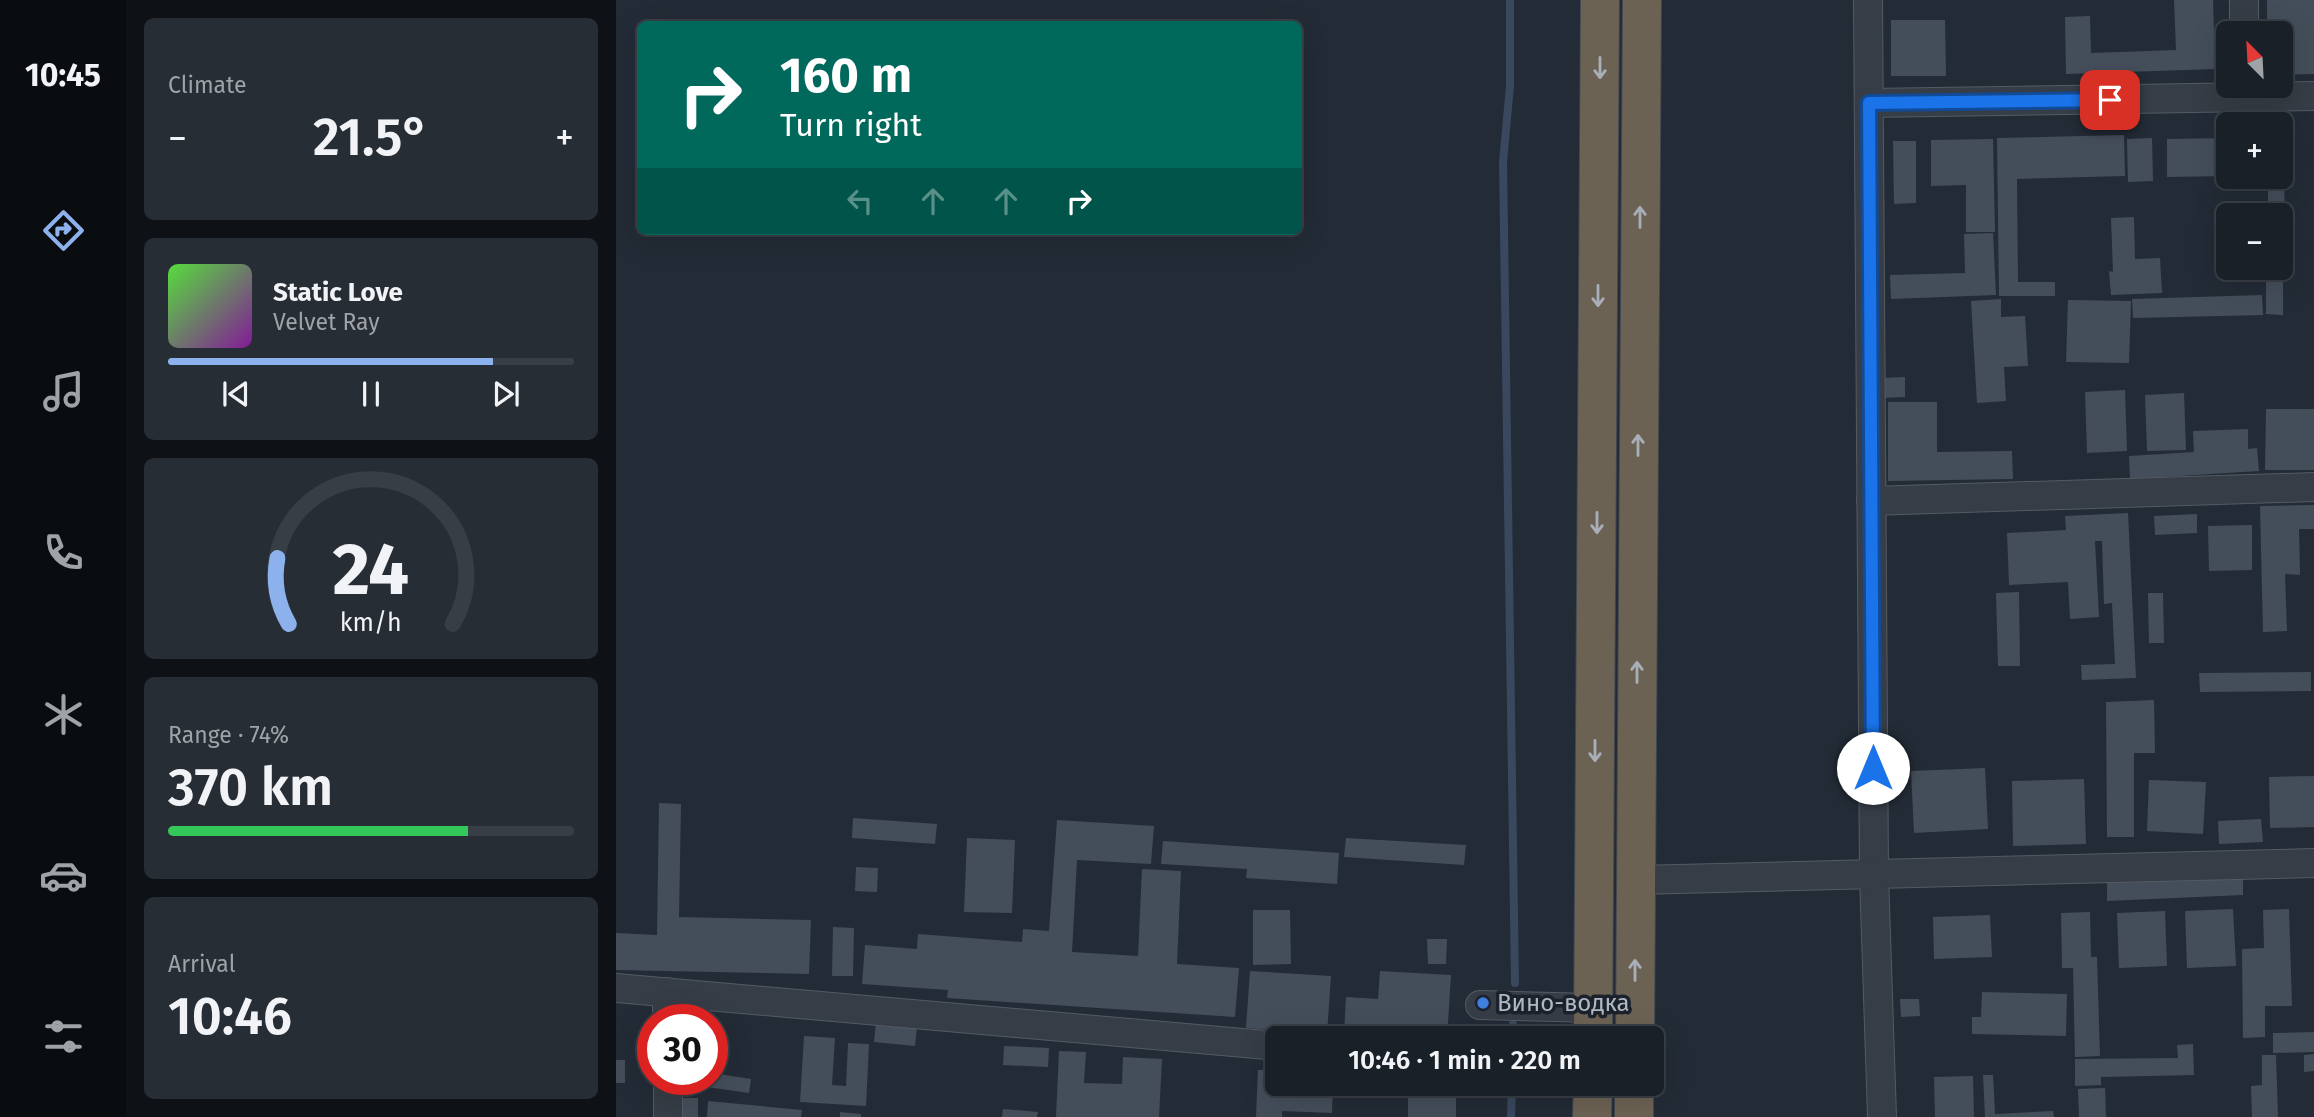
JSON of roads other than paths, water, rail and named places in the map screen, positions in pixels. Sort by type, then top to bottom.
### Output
[{"type":"highway","points":[[1593,1023],[1600,0]]},
{"type":"highway","points":[[1634,1026],[1642,0]]},
{"type":"highway","points":[[1592,1096],[1592,1117]]},
{"type":"highway","points":[[1634,1096],[1634,1117]]},
{"type":"street","points":[[1868,0],[1874,874],[1882,1117]]},
{"type":"street","points":[[2244,0],[2244,21]]},
{"type":"street","points":[[1869,103],[2216,93]]},
{"type":"street","points":[[2293,95],[2314,96]]},
{"type":"street","points":[[1871,501],[2314,487]]},
{"type":"street","points":[[1636,880],[2314,863]]},
{"type":"street","points":[[616,988],[1265,1045]]},
{"type":"street","points":[[667,992],[667,1004]]},
{"type":"street","points":[[1480,1004],[1593,1023]]},
{"type":"street","points":[[668,1095],[668,1117]]},
{"type":"waterway","points":[[1510,0],[1510,86],[1503,162],[1515,983]]},
{"type":"waterway","points":[[1511,1117],[1512,1096]]},
{"type":"place","name":"Вино-водка","points":[[1483,1003]]}]
